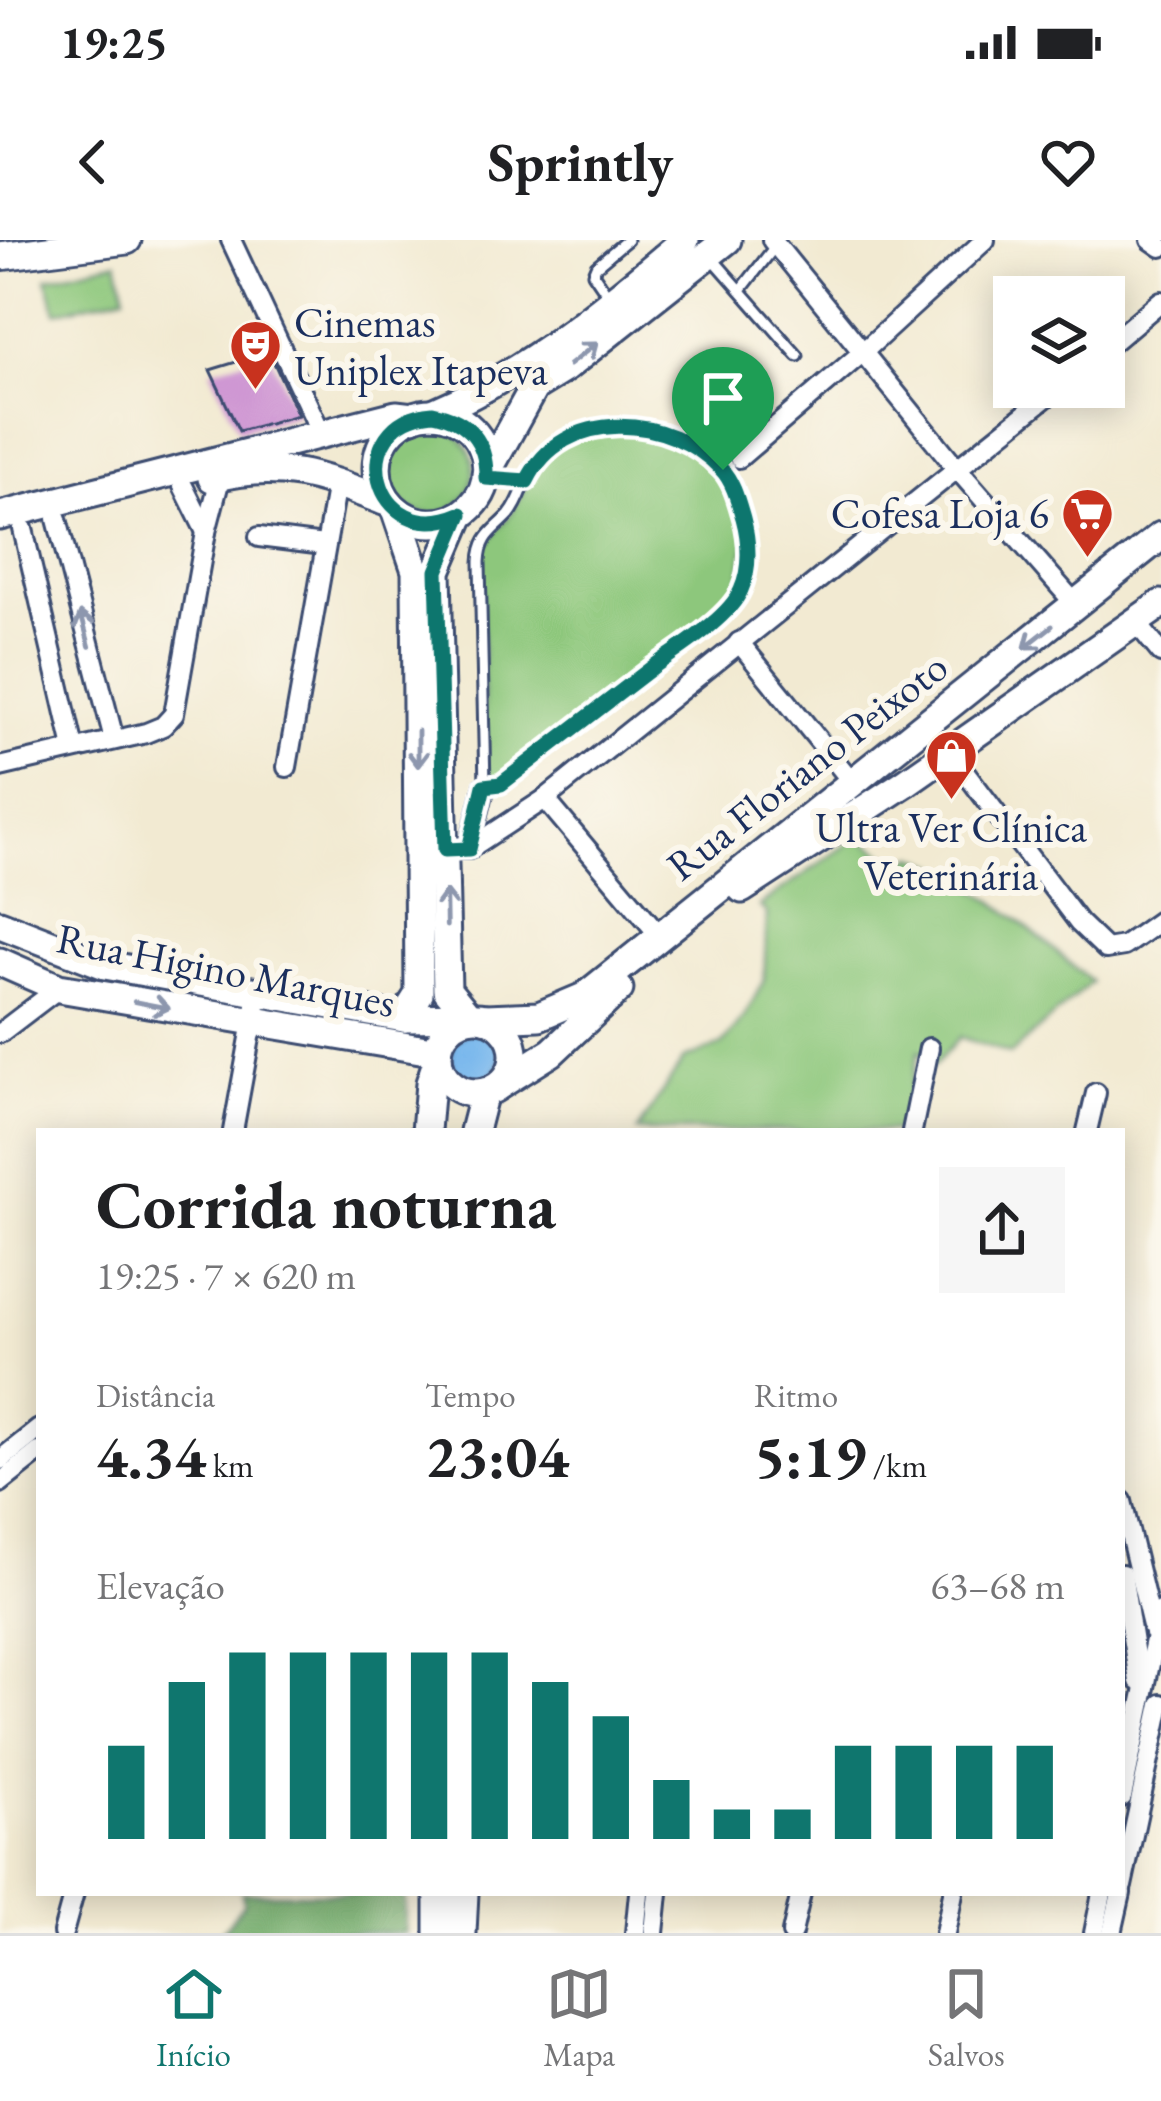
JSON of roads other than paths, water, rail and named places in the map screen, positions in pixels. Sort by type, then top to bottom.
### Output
[{"type":"main road","points":[[0,256],[127,240]]},
{"type":"main road","points":[[8,527],[57,519],[221,476],[280,470],[313,472],[427,523],[461,514],[472,505],[534,387],[565,368],[691,245]]},
{"type":"main road","points":[[404,1018],[419,994],[416,572],[392,506],[380,488],[379,454],[386,438],[423,415],[489,389],[691,245]]},
{"type":"main road","points":[[8,527],[396,415],[462,422],[473,432],[486,459],[486,476]]},
{"type":"main road","points":[[461,514],[437,571],[457,849],[447,990],[477,1017],[506,1030],[515,1052],[514,1064],[485,1104]]},
{"type":"main road","name":"Rua Floriano Peixoto","points":[[477,1017],[538,1016],[566,1007],[604,982],[1161,536]]},
{"type":"main road","points":[[431,1128],[485,1104],[743,887],[950,752],[1161,604]]},
{"type":"main road","name":"Rua Higino Marques","points":[[0,923],[105,965],[404,1018],[477,1017]]},
{"type":"main road","points":[[59,988],[78,983],[83,966],[76,953]]},
{"type":"main road","name":"Rua Higino Marques","points":[[0,962],[59,988],[438,1055]]},
{"type":"main road","points":[[429,1128],[430,1083],[438,1055],[451,1026],[477,1017]]},
{"type":"main road","points":[[438,1055],[444,1076],[485,1104]]},
{"type":"main road","points":[[439,1896],[439,1933]]},
{"type":"main road","points":[[462,1933],[464,1896]]},
{"type":"street","points":[[231,240],[322,434]]},
{"type":"street","points":[[739,458],[985,240]]},
{"type":"street","points":[[1151,240],[1161,247]]},
{"type":"street","points":[[774,242],[959,471],[1077,605]]},
{"type":"street","points":[[1125,331],[1161,301]]},
{"type":"street","points":[[457,849],[545,799],[1034,408]]},
{"type":"street","points":[[0,767],[164,727],[174,714],[206,532],[221,476]]},
{"type":"street","points":[[287,767],[337,483]]},
{"type":"street","points":[[183,486],[206,532]]},
{"type":"street","points":[[57,519],[114,739]]},
{"type":"street","points":[[8,527],[74,748]]},
{"type":"street","points":[[259,537],[324,545]]},
{"type":"street","points":[[1136,621],[1161,653]]},
{"type":"street","points":[[739,642],[853,783]]},
{"type":"street","points":[[950,752],[1079,923],[1106,949],[1124,946],[1161,920]]},
{"type":"street","points":[[457,849],[484,786]]},
{"type":"street","points":[[545,799],[660,936]]},
{"type":"street","points":[[0,1033],[59,988]]},
{"type":"street","points":[[234,1128],[258,994]]},
{"type":"street","points":[[913,1128],[928,1048]]},
{"type":"street","points":[[1088,1128],[1096,1093]]},
{"type":"street","points":[[0,1460],[36,1431]]},
{"type":"street","points":[[0,1483],[36,1454]]},
{"type":"street","points":[[1125,1514],[1154,1635]]},
{"type":"street","points":[[1125,1593],[1141,1696]]},
{"type":"street","points":[[1125,1855],[1141,1696],[1161,1611]]},
{"type":"street","points":[[1131,1802],[1161,1703]]},
{"type":"street","points":[[1131,1802],[1161,1810]]},
{"type":"street","points":[[63,1933],[73,1896]]},
{"type":"street","points":[[635,1933],[639,1896]]},
{"type":"street","points":[[654,1933],[658,1896]]},
{"type":"street","points":[[792,1933],[800,1896]]},
{"type":"street","points":[[945,1933],[952,1896]]},
{"type":"street","points":[[1094,1933],[1101,1896]]},
{"type":"street","points":[[1112,1933],[1120,1896]]},
{"type":"lane","points":[[611,301],[593,273],[627,240]]},
{"type":"lane","points":[[741,290],[774,242]]},
{"type":"lane","points":[[691,245],[741,290],[798,356]]},
{"type":"lane","points":[[622,425],[657,429],[689,443],[723,470],[748,535],[747,570],[740,593],[708,625],[501,784],[484,786],[480,554],[483,538],[508,516],[527,481],[536,461],[562,441],[622,425]]},
{"type":"lane","points":[[486,476],[527,481]]},
{"type":"water","points":[[476,1031],[494,1038],[501,1056],[494,1074],[476,1081],[458,1074],[451,1056],[458,1038]]},
{"type":"place","name":"Cinemas Uniplex Itapeva","points":[[255,392]]},
{"type":"place","name":"Cofesa Loja 6","points":[[1088,559]]},
{"type":"place","name":"Ultra Ver Clínica Veterinária","points":[[951,801]]}]
